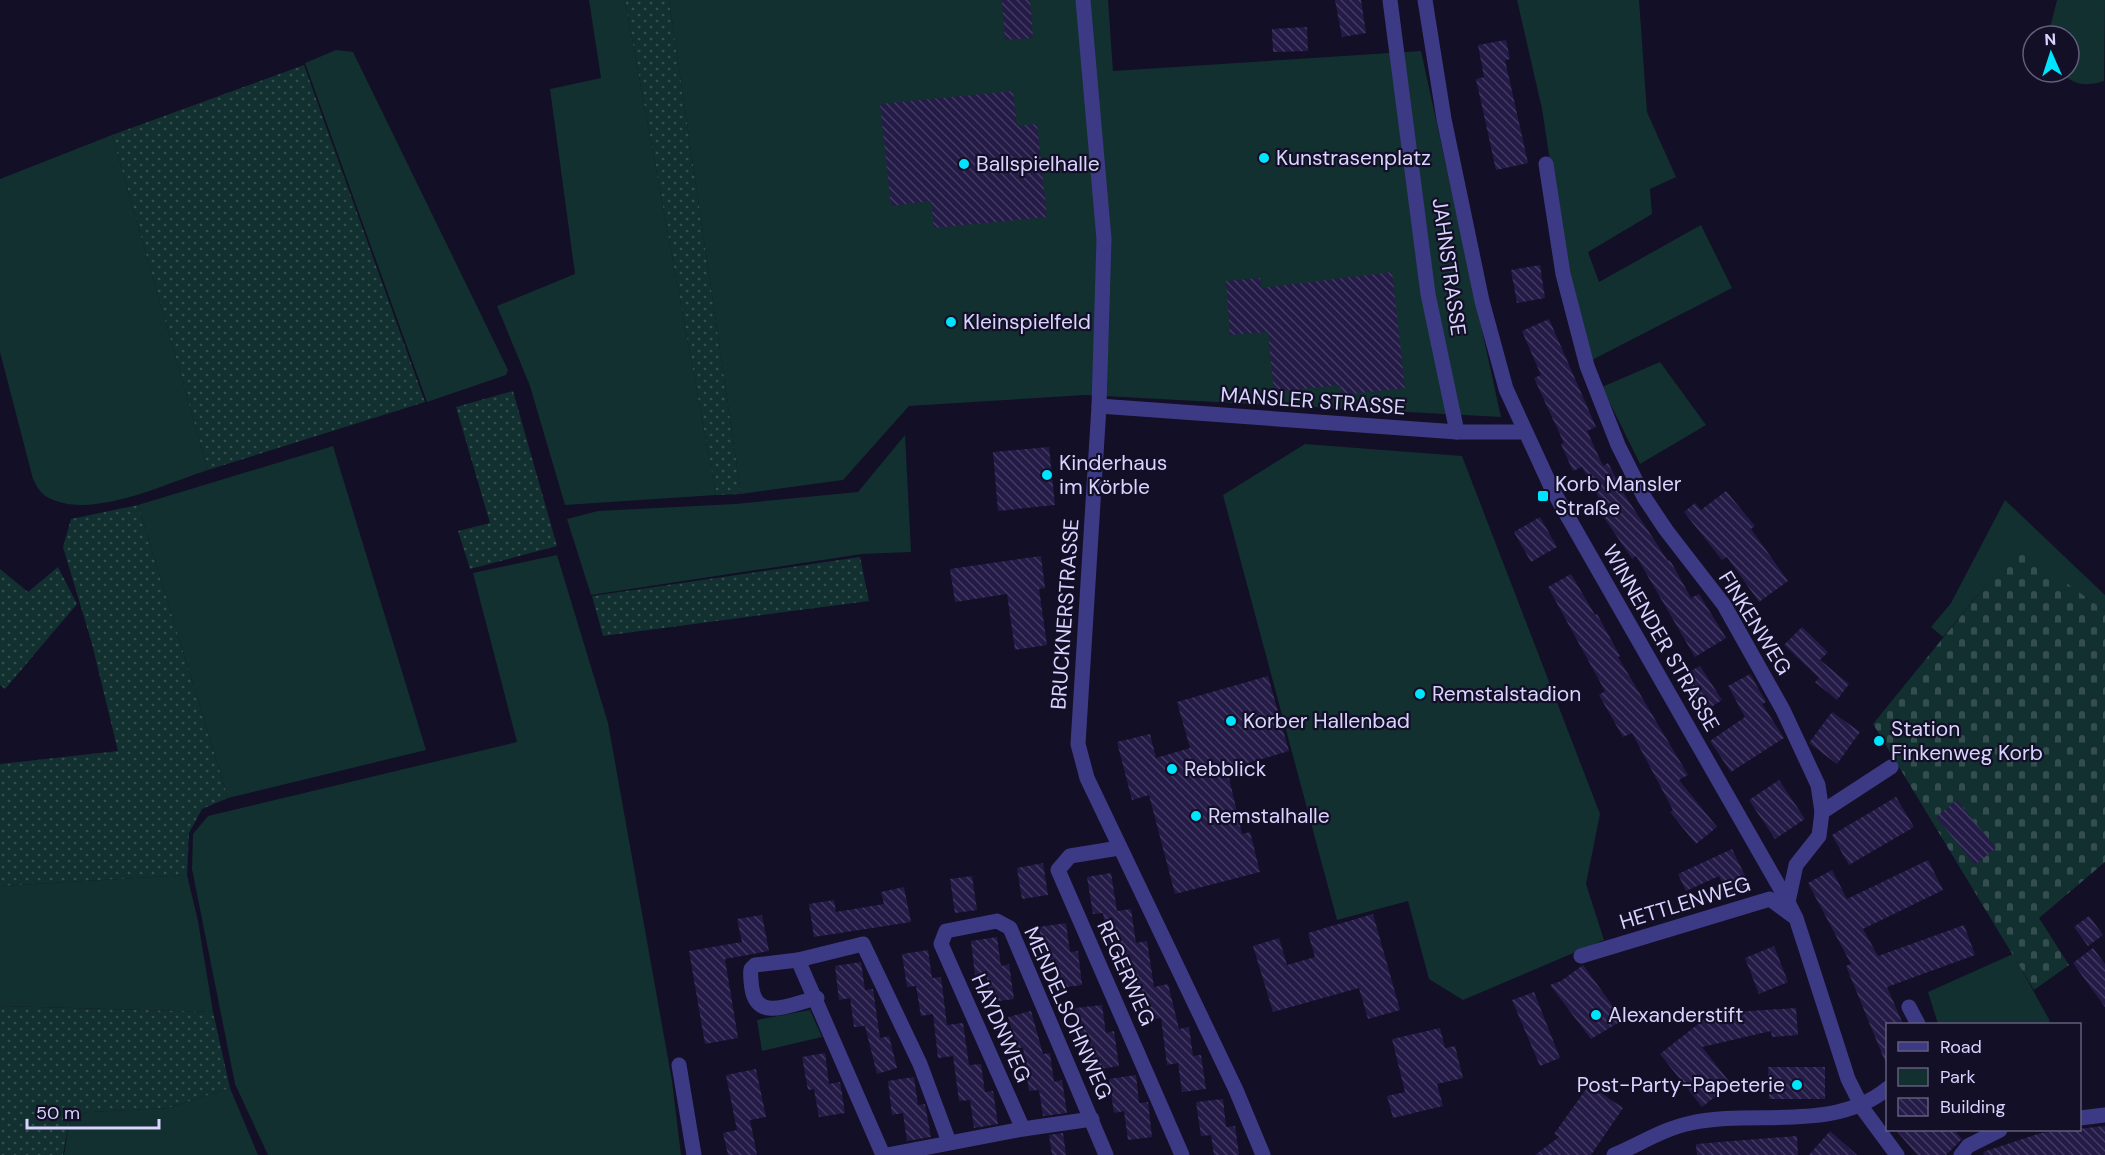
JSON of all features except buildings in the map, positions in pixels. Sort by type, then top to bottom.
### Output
[{"type":"street","name":"BRUCKNERSTRASSE","points":[[1083,0],[1104,239],[1099,406],[1078,744],[1086,778],[1236,1090],[1263,1155]]},
{"type":"street","name":"JAHNSTRASSE","points":[[1390,0],[1412,152],[1428,294],[1457,432]]},
{"type":"street","name":"WINNENDER STRASSE","points":[[1425,0],[1444,119],[1494,346],[1506,389],[1524,432],[1569,519],[1788,902],[1796,918],[1848,1079],[1859,1103],[1897,1155]]},
{"type":"street","name":"FINKENWEG","points":[[1546,164],[1563,274],[1587,366],[1618,445],[1644,497],[1666,530],[1724,605],[1783,710],[1818,785],[1822,812],[1820,836],[1796,865],[1788,902]]},
{"type":"street","name":"MANSLER STRASSE","points":[[1099,406],[1457,432],[1524,432]]},
{"type":"street","points":[[1822,812],[1891,767]]},
{"type":"street","name":"REGERWEG","points":[[1119,848],[1070,856],[1058,870],[1182,1155]]},
{"type":"street","name":"HETTLENWEG","points":[[1581,956],[1770,899],[1796,918]]},
{"type":"street","name":"MENDELSOHNWEG","points":[[941,944],[945,931],[997,921],[1010,928],[1106,1155]]},
{"type":"street","points":[[817,998],[771,1009],[760,1007],[754,1001],[750,975],[755,965],[798,960],[863,944],[920,1064],[949,1142]]},
{"type":"street","name":"HAYDNWEG","points":[[941,944],[1023,1129]]},
{"type":"street","points":[[798,960],[817,998],[885,1155],[1023,1129],[1092,1119]]},
{"type":"street","points":[[1909,1007],[1917,1023]]},
{"type":"street","points":[[679,1065],[694,1155]]},
{"type":"street","points":[[1614,1155],[1689,1123],[1832,1114],[1880,1095],[1886,1089]]},
{"type":"street","points":[[2081,1118],[2105,1115]]},
{"type":"street","points":[[1961,1155],[1968,1146],[1998,1131]]},
{"type":"green space","points":[[589,0],[625,0],[716,495],[565,505],[530,386],[497,306],[575,274],[550,89],[601,78]]},
{"type":"green space","points":[[625,0],[669,0],[741,494],[716,495]]},
{"type":"green space","points":[[669,0],[1108,0],[1113,71],[1421,51],[1501,417],[1085,395],[909,406],[843,480],[741,494]]},
{"type":"green space","points":[[1517,0],[1639,0],[1647,112],[1676,177],[1650,189],[1652,214],[1588,252],[1599,282],[1701,225],[1732,288],[1592,360],[1567,271],[1542,109]]},
{"type":"green space","points":[[2057,0],[2105,0],[2104,81],[2081,84],[2081,24],[2051,24]]},
{"type":"green space","points":[[336,50],[353,52],[508,370],[506,375],[427,402],[305,63]]},
{"type":"green space","points":[[304,65],[425,402],[208,470],[112,135]]},
{"type":"green space","points":[[112,135],[208,470],[127,498],[84,505],[64,503],[45,496],[33,479],[0,352],[0,179]]},
{"type":"green space","points":[[1660,362],[1706,425],[1640,464],[1602,387]]},
{"type":"green space","points":[[513,391],[557,546],[470,569],[458,531],[490,523],[456,407]]},
{"type":"green space","points":[[905,435],[911,552],[862,554],[591,595],[567,519],[598,511],[735,504],[858,492]]},
{"type":"green space","points":[[1305,444],[1462,456],[1600,814],[1586,884],[1604,940],[1463,1000],[1429,979],[1408,901],[1337,920],[1223,495]]},
{"type":"green space","points":[[333,446],[426,750],[228,798],[138,505]]},
{"type":"green space","points":[[2005,500],[2105,595],[2105,611],[2017,548],[1943,637],[1931,627],[1951,603]]},
{"type":"green space","points":[[138,505],[228,798],[202,809],[189,833],[187,875],[0,886],[0,764],[118,751],[92,644],[63,547],[71,519]]},
{"type":"green space","points":[[2017,547],[2105,611],[2105,862],[2039,918],[2069,965],[2034,990],[1873,724]]},
{"type":"green space","points":[[557,555],[608,723],[672,1081],[681,1155],[268,1155],[235,1084],[192,869],[193,834],[208,816],[517,742],[473,573]]},
{"type":"green space","points":[[860,557],[869,601],[603,636],[592,596]]},
{"type":"green space","points":[[58,567],[77,604],[5,689],[0,685],[0,569],[28,592]]},
{"type":"green space","points":[[187,875],[198,921],[213,1012],[0,1006],[0,886]]},
{"type":"green space","points":[[2013,954],[2050,1021],[2047,1023],[1938,1023],[1928,992]]},
{"type":"green space","points":[[0,1006],[213,1012],[230,1088],[168,1108],[71,1113],[63,1155],[0,1155]]},
{"type":"green space","points":[[810,1010],[822,1037],[762,1051],[757,1020]]},
{"type":"green space","points":[[230,1088],[258,1155],[64,1155],[71,1113],[168,1108]]},
{"type":"place","name":"Kunstrasenplatz","points":[[1264,158]]},
{"type":"place","name":"Ballspielhalle","points":[[964,164]]},
{"type":"place","name":"Kleinspielfeld","points":[[951,322]]},
{"type":"place","name":"Kinderhaus im Körble","points":[[1047,475]]},
{"type":"place","name":"Korb Mansler Straße","points":[[1543,496]]},
{"type":"place","name":"Remstalstadion","points":[[1420,694]]},
{"type":"place","name":"Korber Hallenbad","points":[[1231,721]]},
{"type":"place","name":"Station Finkenweg Korb","points":[[1879,741]]},
{"type":"place","name":"Rebblick","points":[[1172,769]]},
{"type":"place","name":"Remstalhalle","points":[[1196,816]]},
{"type":"place","name":"Alexanderstift","points":[[1596,1015]]},
{"type":"place","name":"Post-Party-Papeterie","points":[[1797,1085]]}]
